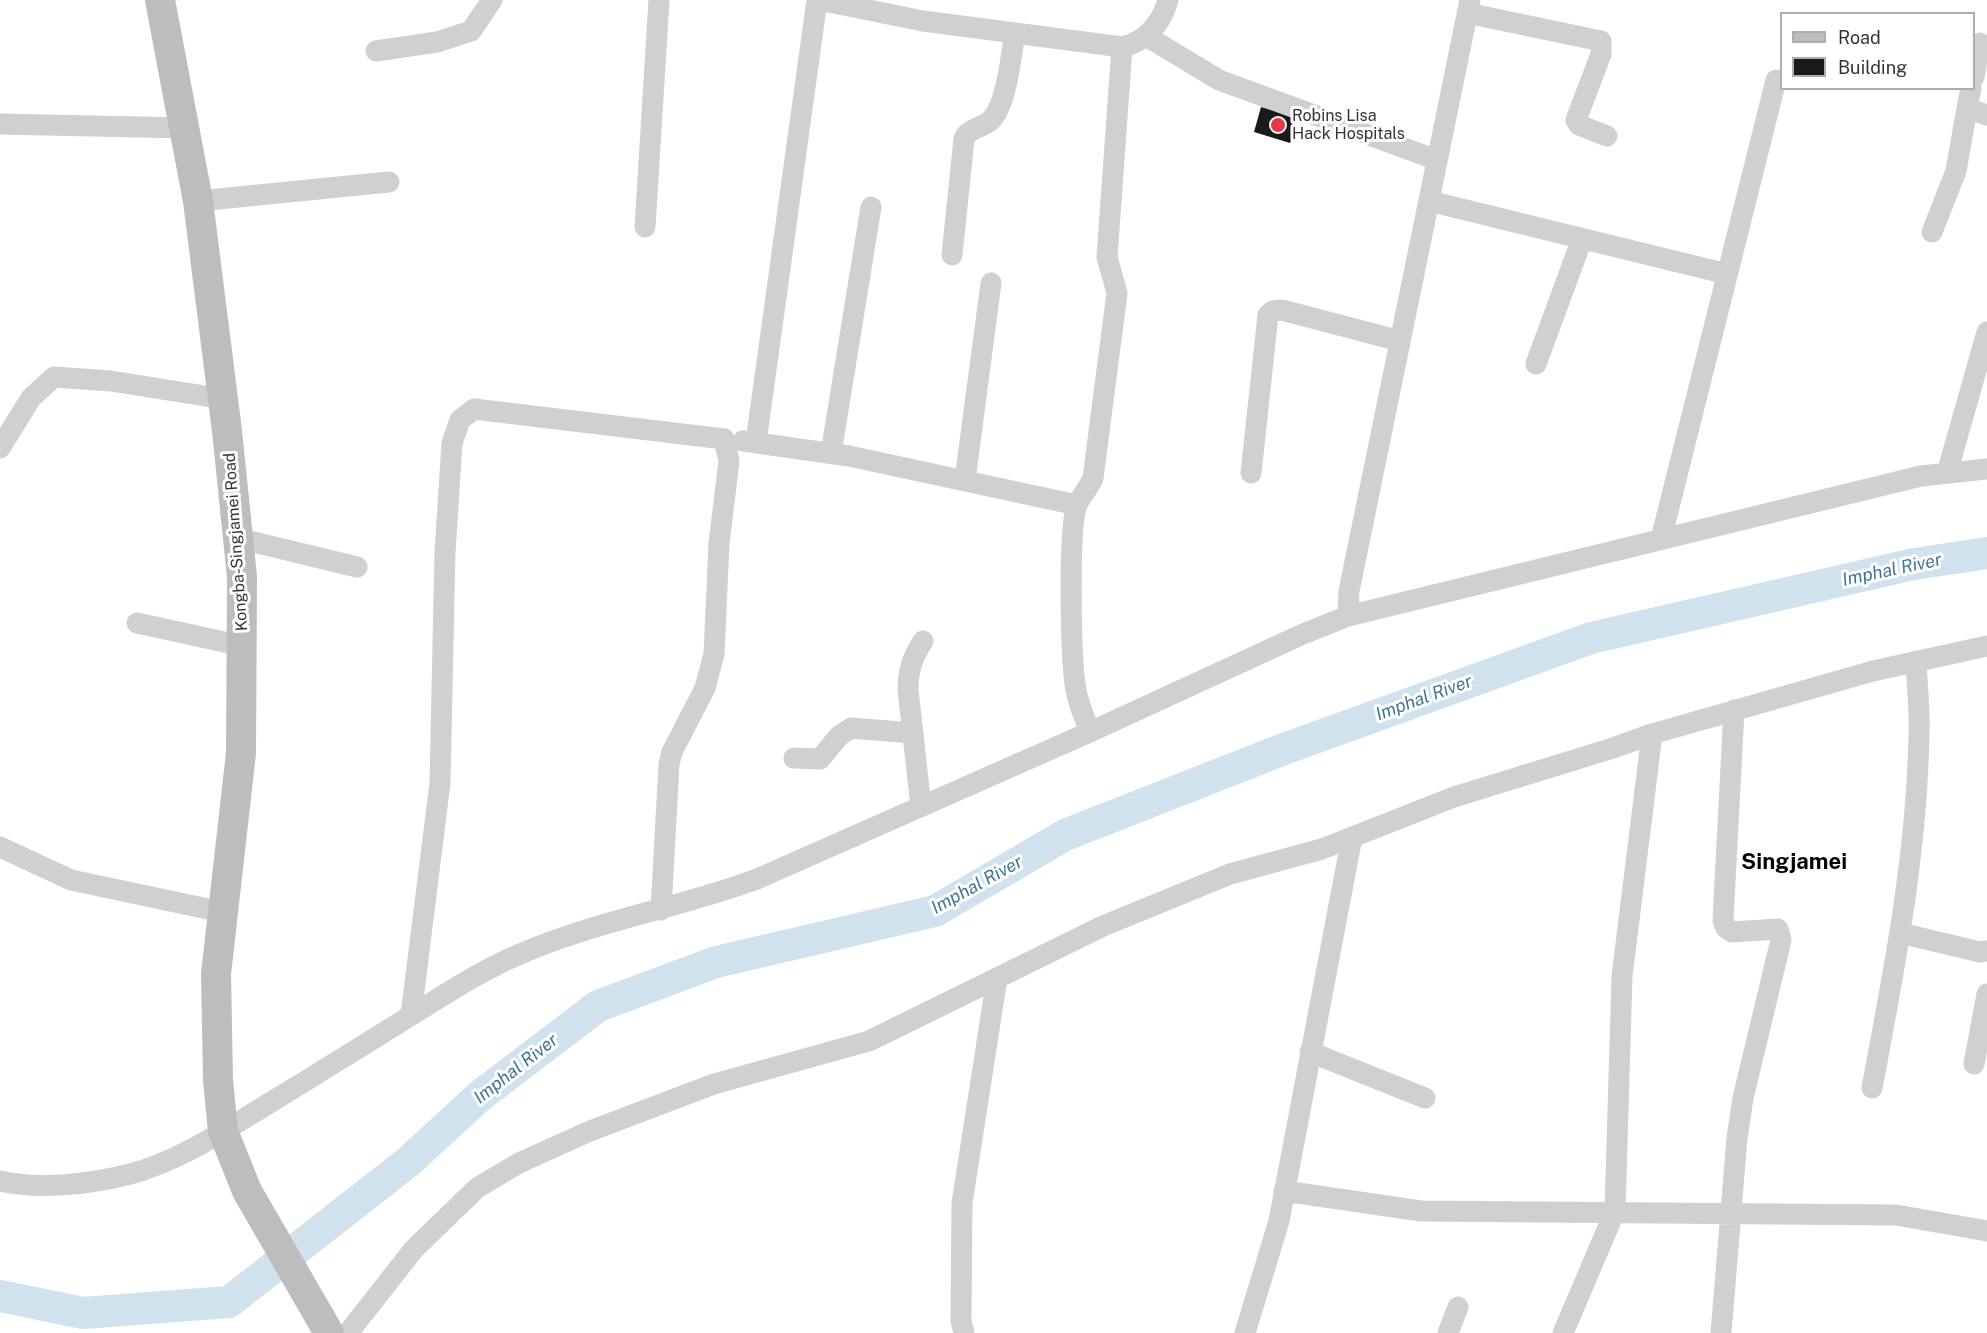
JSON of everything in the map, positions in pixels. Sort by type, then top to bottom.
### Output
[{"type":"street","name":"Kongba-Singjamei Road","points":[[160,0],[198,201],[224,399],[242,577],[241,753],[216,974],[218,1080],[223,1131],[247,1191],[333,1330]]},
{"type":"street","points":[[376,51],[437,42],[471,31],[492,0]]},
{"type":"street","points":[[645,227],[659,0]]},
{"type":"street","points":[[756,442],[818,0],[923,21],[1122,47],[1135,44],[1158,24],[1168,0]]},
{"type":"street","points":[[1348,616],[1349,591],[1469,6],[1601,41],[1601,54],[1576,120],[1579,125],[1607,136]]},
{"type":"street","points":[[952,255],[964,139],[966,134],[992,120],[999,108],[1015,33]]},
{"type":"street","points":[[1146,36],[1219,80],[1437,160]]},
{"type":"street","points":[[1975,71],[1980,43]]},
{"type":"street","points":[[1090,732],[1075,687],[1072,662],[1073,530],[1077,505],[1087,492],[1093,478],[1117,293],[1107,256],[1122,47]]},
{"type":"street","points":[[1661,539],[1776,81]]},
{"type":"street","points":[[1932,232],[1956,171],[1975,104]]},
{"type":"street","points":[[0,124],[185,128]]},
{"type":"street","points":[[198,201],[389,182]]},
{"type":"street","points":[[1429,201],[1727,274]]},
{"type":"street","points":[[831,453],[871,207]]},
{"type":"street","points":[[1536,364],[1582,239]]},
{"type":"street","points":[[965,480],[991,283]]},
{"type":"street","points":[[1251,473],[1268,315],[1273,310],[1282,310],[1400,340]]},
{"type":"street","points":[[1947,472],[1987,332]]},
{"type":"street","points":[[0,448],[31,398],[54,377],[111,381],[224,399]]},
{"type":"street","points":[[411,1015],[440,783],[446,541],[452,443],[460,420],[466,413],[483,409],[831,453],[1077,505]]},
{"type":"street","points":[[661,910],[669,764],[672,752],[705,688],[714,654],[719,543],[729,461],[724,439]]},
{"type":"street","points":[[0,1181],[13,1184],[62,1185],[130,1174],[168,1159],[223,1131],[471,977],[520,954],[566,935],[707,898],[757,879],[1090,732],[1303,634],[1348,616],[1921,476],[1987,469]]},
{"type":"street","points":[[237,538],[357,567]]},
{"type":"street","points":[[137,623],[243,646]]},
{"type":"street","points":[[921,807],[908,673],[913,657],[923,641]]},
{"type":"street","points":[[333,1330],[477,1188],[519,1163],[590,1131],[714,1084],[869,1041],[1103,926],[1230,874],[1322,849],[1454,797],[1652,734],[1872,671],[1987,646]]},
{"type":"street","points":[[1872,1088],[1900,933],[1914,822],[1919,734],[1916,661]]},
{"type":"street","points":[[1721,1333],[1737,1138],[1743,1098],[1781,939],[1778,929],[1732,932],[1726,928],[1723,920],[1734,710]]},
{"type":"street","points":[[794,758],[820,759],[839,736],[851,728],[913,733]]},
{"type":"street","points":[[1563,1333],[1615,1211],[1623,976],[1652,734]]},
{"type":"street","points":[[1245,1333],[1279,1221],[1352,837]]},
{"type":"street","points":[[0,847],[71,880],[222,912]]},
{"type":"street","points":[[1900,933],[1980,952],[1987,951]]},
{"type":"street","points":[[964,1333],[961,1321],[962,1203],[997,978]]},
{"type":"street","points":[[1974,1064],[1987,994]]},
{"type":"street","points":[[1310,1052],[1425,1098]]},
{"type":"street","points":[[1284,1191],[1421,1210],[1896,1215],[1987,1232]]},
{"type":"street","points":[[1448,1333],[1458,1307]]},
{"type":"building","points":[[1261,107],[1298,117],[1290,143],[1254,132]]},
{"type":"waterway","name":"Imphal River","points":[[0,1296],[83,1313],[229,1302],[408,1162],[481,1095],[598,1006],[716,962],[935,911],[1065,835],[1284,749],[1591,638],[1914,564],[1987,553]]},
{"type":"place","name":"Robins Lisa Hack Hospitals","points":[[1278,125]]},
{"type":"district","name":"Singjamei","points":[[1794,862]]}]
